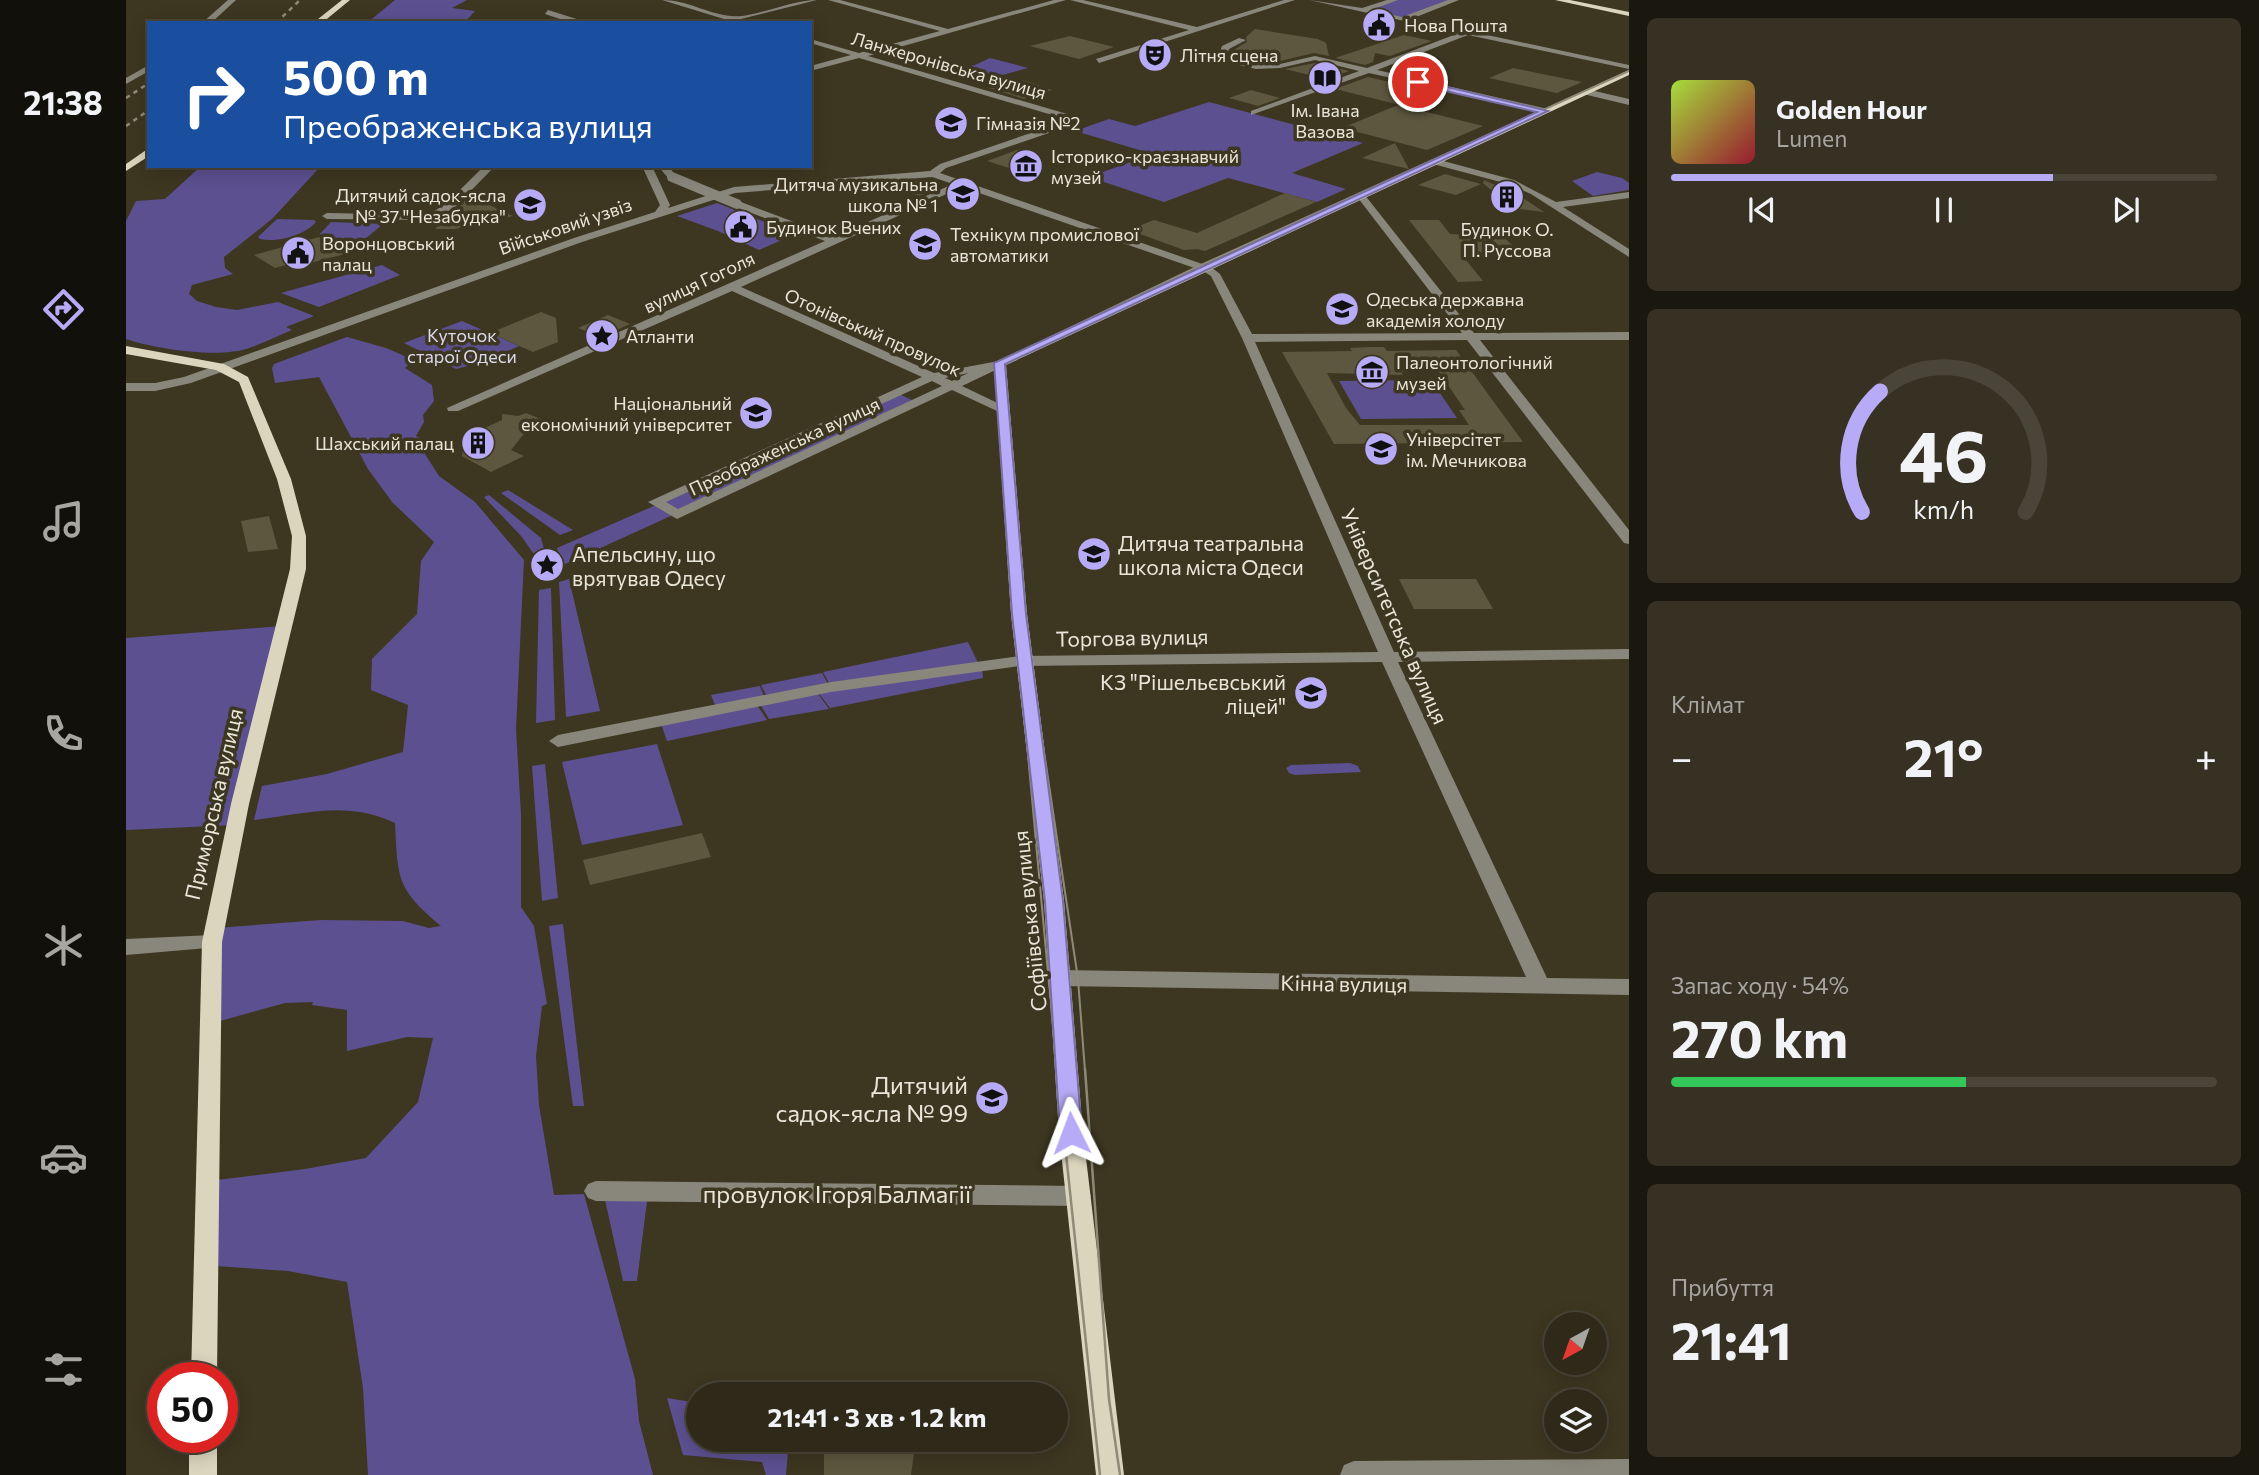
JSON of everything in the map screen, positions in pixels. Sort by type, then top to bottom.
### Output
[{"type":"main road","points":[[320,21],[346,0]]},
{"type":"main road","points":[[1559,0],[1629,13]]},
{"type":"main road","name":"Преображенська вулиця","points":[[1000,363],[1201,267],[1629,72]]},
{"type":"main road","points":[[126,168],[147,152]]},
{"type":"main road","name":"Приморська вулиця","points":[[126,350],[220,367],[244,381],[284,479],[299,541],[298,569],[240,804],[212,942],[204,1362]]},
{"type":"main road","name":"Софіївська вулиця","points":[[1000,363],[1023,661],[1054,901],[1071,1133],[1110,1475]]},
{"type":"main road","points":[[203,1453],[203,1475]]},
{"type":"street","points":[[208,21],[232,0]]},
{"type":"street","points":[[666,0],[740,21]]},
{"type":"street","points":[[733,19],[813,0]]},
{"type":"street","points":[[832,0],[948,31]]},
{"type":"street","points":[[812,68],[1062,0]]},
{"type":"street","points":[[1074,0],[1212,33]]},
{"type":"street","points":[[1099,61],[1292,0]]},
{"type":"street","points":[[1313,0],[1629,66]]},
{"type":"street","points":[[1362,10],[1394,0]]},
{"type":"street","points":[[1403,19],[1455,0]]},
{"type":"street","points":[[548,12],[574,21]]},
{"type":"street","points":[[1254,113],[1467,33]]},
{"type":"street","points":[[1224,36],[1242,40],[1225,48],[1223,54],[1241,63],[1265,66],[1295,65],[1315,58],[1545,111]]},
{"type":"street","name":"Ланжеронівська вулиця","points":[[812,42],[1078,120],[943,166],[933,174]]},
{"type":"street","points":[[126,82],[147,68]]},
{"type":"street","points":[[1586,92],[1629,102]]},
{"type":"street","points":[[1436,162],[1534,192],[1629,254]]},
{"type":"street","points":[[327,216],[434,216],[488,168]]},
{"type":"street","points":[[648,168],[664,198],[665,205],[660,212]]},
{"type":"street","points":[[665,168],[672,177],[834,242]]},
{"type":"street","points":[[933,174],[960,186],[1201,267]]},
{"type":"street","name":"Військовий узвіз","points":[[126,387],[153,387],[180,382],[660,212],[754,186],[933,174]]},
{"type":"street","name":"вулиця Гоголя","points":[[453,408],[569,360],[730,286],[960,186]]},
{"type":"street","points":[[1554,205],[1629,195]]},
{"type":"street","points":[[1361,196],[1629,540]]},
{"type":"street","name":"Університетська вулиця","points":[[1201,267],[1215,274],[1248,338],[1388,657],[1541,987]]},
{"type":"street","name":"Отонівський провулок","points":[[730,286],[1002,408]]},
{"type":"street","points":[[1248,338],[1629,336]]},
{"type":"street","name":"Преображенська вулиця","points":[[1000,363],[677,515],[655,502],[932,377],[1000,363]]},
{"type":"street","name":"Торгова вулиця","points":[[558,741],[831,687],[1023,661],[1629,654]]},
{"type":"street","points":[[126,947],[212,942]]},
{"type":"street","name":"Кінна вулиця","points":[[1059,978],[1629,987]]},
{"type":"street","name":"провулок Ігоря Балмагії","points":[[596,1191],[1079,1196]]},
{"type":"street","points":[[1354,1475],[1629,1473]]},
{"type":"green space","points":[[395,0],[467,0],[452,8],[475,11],[466,21],[369,21]]},
{"type":"green space","points":[[1394,0],[1452,0],[1402,18],[1363,10]]},
{"type":"green space","points":[[990,58],[1028,68],[988,79],[973,75],[975,72],[959,75],[943,71],[975,65]]},
{"type":"green space","points":[[1209,102],[1363,143],[1292,173],[1346,189],[1317,202],[1228,178],[1164,202],[1089,177],[1153,154],[1075,131],[1109,119],[1135,126]]},
{"type":"green space","points":[[199,168],[319,168],[272,219],[224,257],[225,268],[233,274],[192,285],[189,294],[197,301],[216,307],[237,310],[278,302],[314,316],[286,327],[292,330],[233,352],[186,351],[126,339],[126,221],[136,201],[165,199]]},
{"type":"green space","points":[[1597,172],[1622,178],[1629,183],[1629,190],[1593,196],[1572,181]]},
{"type":"green space","name":"Будинок Вчених","points":[[717,203],[795,234],[759,250],[677,216]]},
{"type":"green space","points":[[277,219],[316,222],[305,231],[290,237],[260,239],[258,237]]},
{"type":"green space","points":[[331,222],[383,224],[365,239],[342,247],[320,234]]},
{"type":"green space","points":[[382,265],[400,275],[319,307],[281,293]]},
{"type":"green space","name":"Куточок старої Одеси","points":[[462,321],[519,346],[483,362],[456,369],[404,343]]},
{"type":"green space","points":[[347,337],[386,348],[414,360],[405,368],[432,385],[434,401],[423,415],[424,422],[416,436],[423,440],[418,443],[439,476],[475,502],[524,560],[516,729],[521,814],[521,907],[534,926],[547,1004],[542,1006],[536,1056],[539,1105],[554,1195],[584,1194],[635,1379],[639,1421],[653,1475],[368,1475],[363,1388],[347,1282],[288,1271],[216,1266],[217,1180],[366,1158],[418,1102],[433,1038],[407,1037],[347,1051],[347,1010],[312,1005],[313,1002],[285,1003],[213,1023],[216,928],[321,920],[403,921],[429,928],[441,926],[415,902],[402,881],[395,823],[377,816],[343,810],[254,820],[262,786],[327,774],[403,752],[408,705],[371,690],[372,659],[417,614],[421,561],[434,542],[392,502],[368,469],[319,377],[275,383],[272,368],[274,364]]},
{"type":"green space","points":[[1431,380],[1457,418],[1361,419],[1339,381]]},
{"type":"green space","points":[[899,394],[916,402],[677,512],[661,503]]},
{"type":"green space","points":[[508,490],[573,530],[560,535],[501,493]]},
{"type":"green space","points":[[489,495],[541,538],[544,549],[533,553],[522,537],[484,497]]},
{"type":"green space","points":[[656,505],[673,515],[563,565],[557,548]]},
{"type":"green space","points":[[569,579],[600,711],[566,717],[559,582]]},
{"type":"green space","points":[[551,588],[555,720],[536,723],[539,590]]},
{"type":"green space","points":[[282,626],[233,825],[126,830],[126,638]]},
{"type":"green space","points":[[968,642],[979,665],[830,685],[823,672]]},
{"type":"green space","points":[[982,668],[983,678],[830,708],[817,691]]},
{"type":"green space","points":[[822,673],[828,684],[766,695],[761,685]]},
{"type":"green space","points":[[760,686],[764,696],[715,705],[711,695]]},
{"type":"green space","points":[[816,691],[829,709],[769,719],[758,701]]},
{"type":"green space","points":[[755,702],[767,720],[667,741],[660,721]]},
{"type":"green space","points":[[657,744],[683,825],[582,845],[562,762]]},
{"type":"green space","points":[[1350,763],[1358,766],[1361,772],[1295,775],[1289,773],[1286,768],[1291,765]]},
{"type":"green space","points":[[545,764],[558,898],[542,901],[532,766]]},
{"type":"green space","points":[[563,924],[584,1106],[573,1106],[549,926]]},
{"type":"green space","points":[[605,1200],[647,1201],[637,1281],[623,1281]]},
{"type":"green space","points":[[667,1398],[686,1401],[686,1452],[788,1452],[786,1475],[766,1475],[762,1462],[683,1455]]},
{"type":"building","points":[[1255,29],[1318,39],[1326,43],[1329,56],[1314,53],[1280,61],[1256,61],[1230,52],[1247,42],[1246,37]]},
{"type":"building","points":[[1404,35],[1432,41],[1390,56],[1375,53],[1373,62],[1365,65],[1335,58]]},
{"type":"building","points":[[1070,36],[1114,47],[1079,59],[1030,46]]},
{"type":"building","points":[[1315,63],[1349,71],[1326,79],[1285,69]]},
{"type":"building","points":[[1513,68],[1582,82],[1557,93],[1489,78]]},
{"type":"building","points":[[1368,77],[1440,94],[1408,107],[1335,89]]},
{"type":"building","points":[[1015,80],[1027,81],[1052,90],[1024,99],[989,88]]},
{"type":"building","points":[[1251,90],[1280,98],[1258,106],[1229,98]]},
{"type":"building","points":[[1398,105],[1483,126],[1427,150],[1342,128]]},
{"type":"building","points":[[1395,143],[1409,169],[1362,158]]},
{"type":"building","points":[[1017,150],[1040,157],[1023,167],[1012,169],[987,161]]},
{"type":"building","points":[[1445,174],[1481,184],[1456,195],[1418,185]]},
{"type":"building","name":"Будинок О. П. Руссова","points":[[1484,180],[1520,196],[1544,212],[1511,208],[1483,183]]},
{"type":"building","points":[[917,181],[938,188],[920,196],[882,184]]},
{"type":"building","points":[[1285,193],[1316,202],[1205,251],[1184,250],[1129,230],[1154,220],[1197,233]]},
{"type":"building","points":[[469,197],[513,216],[455,229],[435,229]]},
{"type":"building","points":[[1409,220],[1439,220],[1450,234],[1502,236],[1518,250],[1513,250],[1517,253],[1461,254],[1483,281],[1458,282]]},
{"type":"building","name":"Воронцовський палац","points":[[319,237],[345,254],[275,268],[254,255]]},
{"type":"building","points":[[541,312],[556,318],[558,342],[533,352],[490,333]]},
{"type":"building","points":[[608,315],[630,324],[601,337],[578,328]]},
{"type":"building","points":[[1384,347],[1387,351],[1456,350],[1523,442],[1334,444],[1282,352],[1352,351],[1350,348]],"holes":[[[1401,372],[1439,372],[1465,410],[1459,410],[1469,425],[1360,425],[1346,408],[1327,373],[1403,375]]]},
{"type":"building","name":"Шахський палац","points":[[526,413],[546,421],[527,430],[511,450],[524,456],[491,472],[462,456],[465,437],[502,420],[502,414],[518,416]]},
{"type":"building","points":[[269,516],[278,549],[248,552],[241,521]]},
{"type":"building","points":[[1399,579],[1476,579],[1493,609],[1414,609]]},
{"type":"building","points":[[702,833],[711,857],[590,885],[583,860]]},
{"type":"building","points":[[824,1452],[915,1452],[911,1475],[824,1475]]},
{"type":"tram line","points":[[1057,1071],[1016,624],[997,363],[1199,266],[1629,71]]},
{"type":"tram line","points":[[1029,651],[1078,979],[1085,1071]]},
{"type":"tram line","points":[[1057,1069],[1100,1475]]},
{"type":"tram line","points":[[1085,1069],[1109,1399],[1120,1475]]},
{"type":"railway","points":[[278,21],[300,0]]},
{"type":"railway","points":[[126,98],[147,84]]},
{"type":"railway","points":[[126,126],[147,111]]},
{"type":"place","name":"Нова Пошта","points":[[1379,25]]},
{"type":"place","name":"Літня сцена","points":[[1155,55]]},
{"type":"place","name":"Ім. Івана Вазова","points":[[1325,78]]},
{"type":"place","name":"Гімназія №2","points":[[951,123]]},
{"type":"place","name":"Історико-краєзнавчий музей","points":[[1026,166]]},
{"type":"place","name":"Дитяча музикальна школа № 1","points":[[963,194]]},
{"type":"place","name":"Будинок О. П. Руссова","points":[[1507,197]]},
{"type":"place","name":"Дитячий садок-ясла № 37 \"Незабудка\"","points":[[530,205]]},
{"type":"place","name":"Будинок Вчених","points":[[741,227]]},
{"type":"place","name":"Технікум промислової автоматики","points":[[925,244]]},
{"type":"place","name":"Воронцовський палац","points":[[298,253]]},
{"type":"place","name":"Одеська державна академія холоду","points":[[1342,309]]},
{"type":"place","name":"Атланти","points":[[602,336]]},
{"type":"place","name":"Палеонтологічний музей","points":[[1372,372]]},
{"type":"place","name":"Національний економічний університет","points":[[756,413]]},
{"type":"place","name":"Шахський палац","points":[[478,443]]},
{"type":"place","name":"Універсітет ім. Мечникова","points":[[1381,449]]},
{"type":"place","name":"Дитяча театральна школа міста Одеси","points":[[1094,554]]},
{"type":"place","name":"Апельсину, що врятував Одесу","points":[[547,565]]},
{"type":"place","name":"КЗ \"Рішельєвський ліцей\"","points":[[1311,693]]},
{"type":"place","name":"Дитячий садок-ясла № 99","points":[[992,1098]]},
{"type":"route","points":[[1071,1133],[1067,1049],[1054,901],[1019,614],[1000,363],[1545,111],[1418,82]]}]
